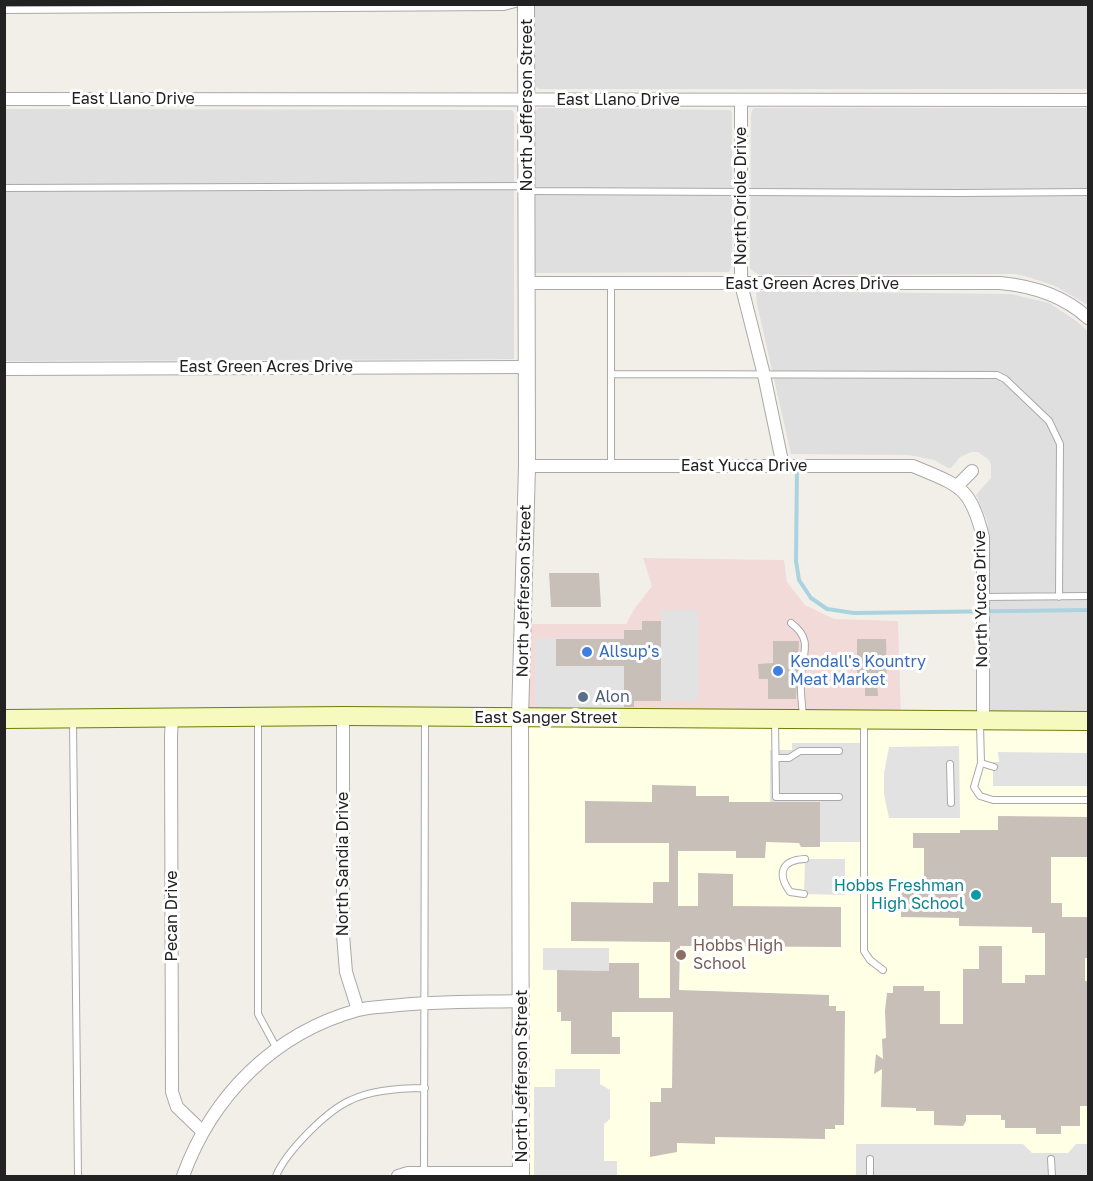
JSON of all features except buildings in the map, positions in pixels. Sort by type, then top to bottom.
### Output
[{"type":"main road","name":"East Sanger Street","points":[[4,719],[343,716],[1089,721]]},
{"type":"street","name":"North Jefferson Street","points":[[521,1175],[520,718],[527,466],[526,4]]},
{"type":"street","name":"East Llano Drive","points":[[4,99],[1089,100]]},
{"type":"street","name":"North Oriole Drive","points":[[741,100],[741,284],[764,375],[783,466]]},
{"type":"street","name":"East Green Acres Drive","points":[[527,284],[1000,283],[1035,289],[1058,297],[1089,318]]},
{"type":"street","name":"East Green Acres Drive","points":[[4,369],[527,367]]},
{"type":"street","name":"East Yucca Drive","points":[[527,466],[913,466],[957,486]]},
{"type":"street","points":[[957,486],[972,471]]},
{"type":"street","name":"North Yucca Drive","points":[[957,486],[971,500],[983,537],[981,720]]},
{"type":"street","name":"North Sandia Drive","points":[[343,716],[343,935],[346,972],[357,1010]]},
{"type":"street","name":"Pecan Drive","points":[[172,717],[172,1092],[177,1107],[203,1132]]},
{"type":"street","points":[[183,1176],[203,1132],[246,1074],[289,1040],[318,1024],[357,1010],[423,1003],[522,1001]]},
{"type":"street","points":[[399,1176],[408,1173],[521,1175]]},
{"type":"lane","points":[[4,10],[155,7],[503,7],[515,4]]},
{"type":"lane","points":[[4,188],[1089,192]]},
{"type":"lane","points":[[611,284],[611,466]]},
{"type":"lane","points":[[611,374],[997,375],[1005,379],[1049,421],[1060,444],[1059,597]]},
{"type":"lane","points":[[983,607],[1059,597],[1089,597]]},
{"type":"lane","points":[[792,623],[800,629],[804,637],[806,653],[801,677],[803,719]]},
{"type":"lane","points":[[258,716],[258,1014],[277,1049]]},
{"type":"lane","points":[[424,1175],[425,717]]},
{"type":"lane","points":[[73,718],[78,1176]]},
{"type":"lane","points":[[776,719],[776,796],[838,797]]},
{"type":"lane","points":[[864,720],[864,951],[870,960],[883,970]]},
{"type":"lane","points":[[981,720],[981,763],[974,787],[980,796],[993,800],[1089,800]]},
{"type":"lane","points":[[776,758],[789,758],[800,751],[838,751]]},
{"type":"lane","points":[[981,763],[994,767]]},
{"type":"lane","points":[[950,764],[951,803]]},
{"type":"lane","points":[[804,894],[790,892],[783,881],[783,868],[787,863],[805,858]]},
{"type":"lane","points":[[276,1176],[281,1164],[317,1124],[351,1100],[397,1088],[425,1088]]},
{"type":"lane","points":[[870,1159],[870,1176]]},
{"type":"lane","points":[[1052,1159],[1052,1176]]},
{"type":"shaded area","points":[[534,5],[1088,5],[1088,89],[540,89],[534,84]]},
{"type":"shaded area","points":[[538,108],[730,110],[732,112],[732,266],[729,272],[534,273],[534,113]]},
{"type":"shaded area","points":[[755,108],[1088,108],[1088,305],[1055,286],[1014,274],[759,275],[750,268],[751,115]]},
{"type":"shaded area","points":[[4,109],[512,110],[514,113],[514,359],[5,361]]},
{"type":"shaded area","points":[[760,291],[1011,294],[1049,303],[1088,331],[1088,714],[994,713],[990,709],[990,542],[987,520],[976,495],[991,478],[991,464],[988,459],[978,452],[971,452],[960,457],[951,468],[948,468],[934,460],[909,455],[791,454],[757,304],[756,293]]},
{"type":"shaded area","points":[[643,558],[784,560],[787,582],[805,605],[834,619],[898,621],[901,720],[520,718],[523,624],[626,624],[652,586]]},
{"type":"shaded area","points":[[661,610],[698,610],[698,701],[661,701]]},
{"type":"shaded area","points":[[535,638],[624,638],[624,708],[538,708],[535,699]]},
{"type":"shaded area","points":[[520,718],[1088,721],[1088,1176],[521,1176]]},
{"type":"shaded area","points":[[792,743],[860,743],[860,842],[820,842],[770,802],[770,750],[792,750]]},
{"type":"shaded area","points":[[959,746],[960,818],[889,818],[884,794],[884,773],[889,747]]},
{"type":"shaded area","points":[[998,752],[1088,753],[1088,786],[993,786],[993,762],[999,762]]},
{"type":"shaded area","points":[[805,859],[845,859],[845,895],[804,894]]},
{"type":"shaded area","points":[[543,948],[609,948],[609,971],[543,970]]},
{"type":"shaded area","points":[[555,1069],[600,1069],[600,1084],[610,1090],[610,1119],[604,1124],[604,1161],[617,1161],[617,1176],[534,1176],[534,1087],[555,1087]]},
{"type":"shaded area","points":[[856,1144],[1023,1144],[1032,1153],[1068,1153],[1076,1144],[1088,1144],[1088,1176],[856,1176]]},
{"type":"waterway","points":[[797,467],[796,561],[799,580],[811,598],[827,609],[854,613],[1088,610]]},
{"type":"place","name":"Allsup's","points":[[587,652]]},
{"type":"place","name":"Kendall's Kountry Meat Market","points":[[778,671]]},
{"type":"place","name":"Alon","points":[[583,697]]},
{"type":"place","name":"Hobbs Freshman High School","points":[[976,895]]},
{"type":"place","name":"Hobbs High School","points":[[681,955]]}]
